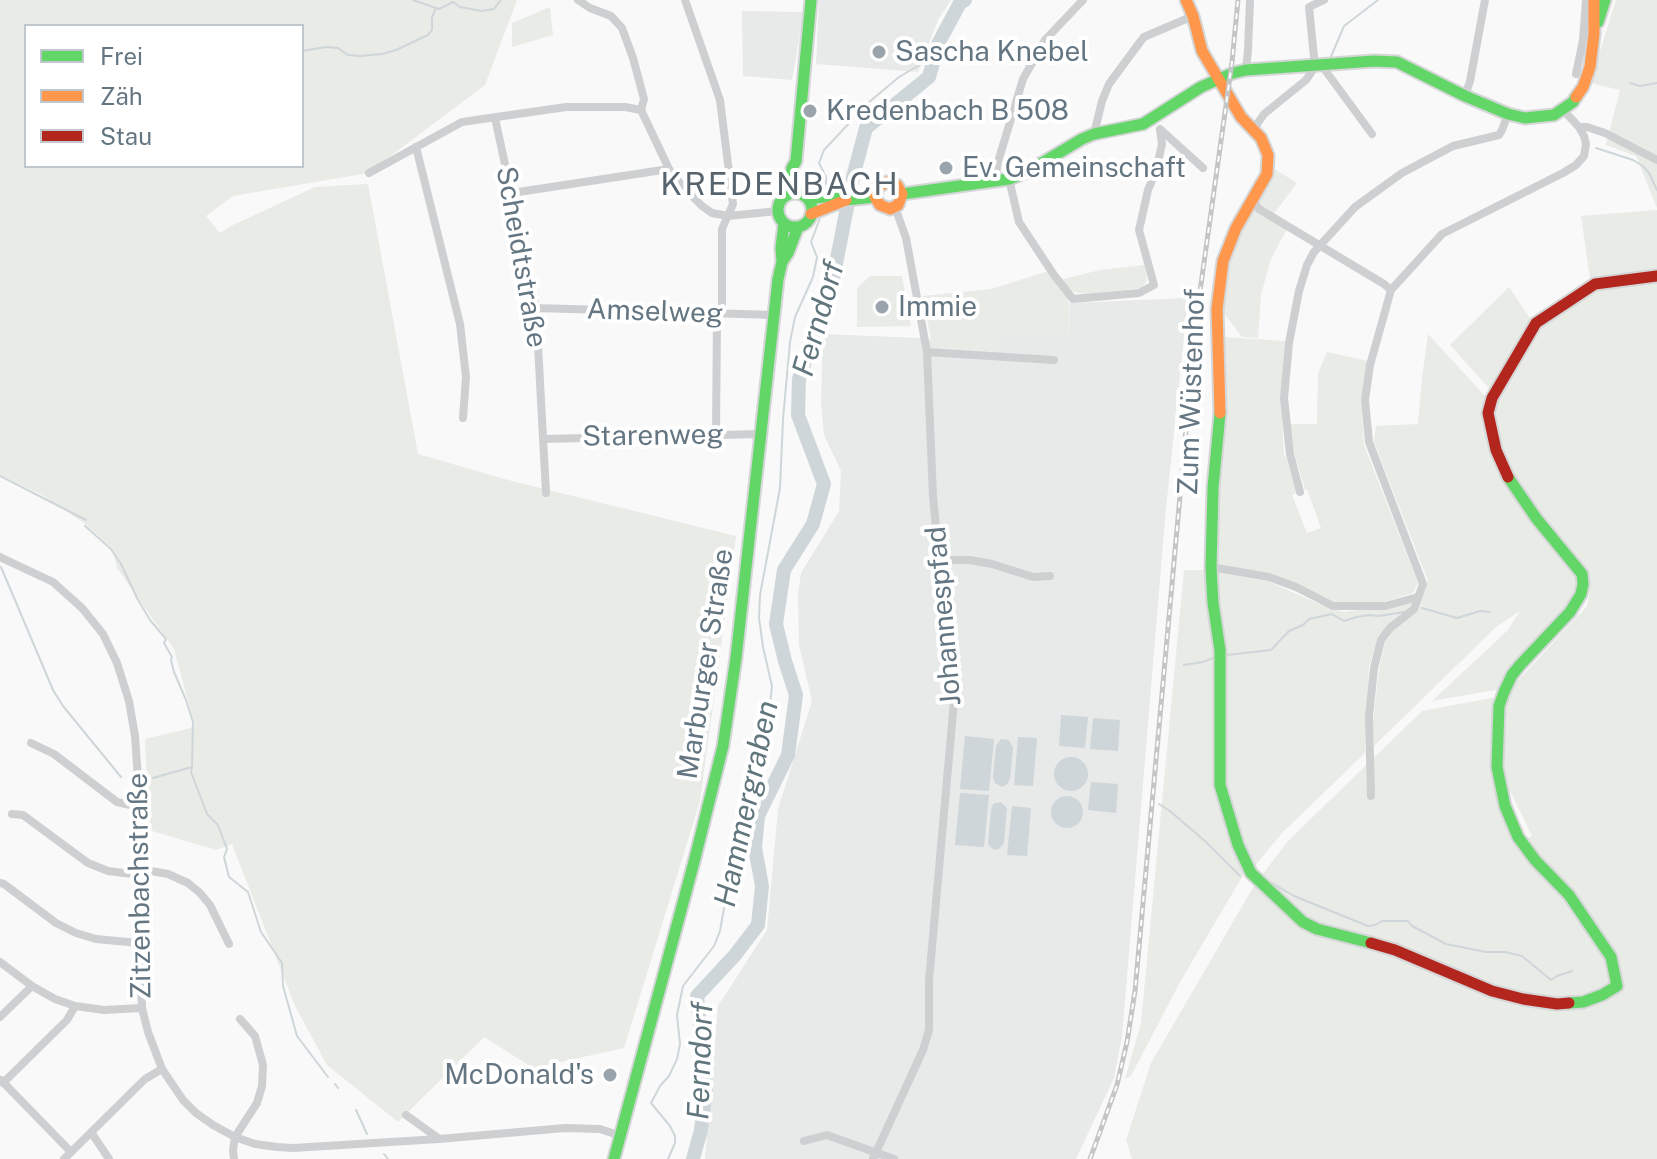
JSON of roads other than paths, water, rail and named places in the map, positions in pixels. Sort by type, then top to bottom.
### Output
[{"type":"main road","points":[[796,161],[804,196],[811,203],[811,214],[798,227],[784,223],[778,211],[779,202],[788,194],[796,161],[811,0]]},
{"type":"main road","name":"Zum Wüstenhof","points":[[1186,0],[1202,51],[1241,117],[1261,138],[1268,155],[1267,174],[1236,228],[1223,261],[1217,309],[1220,412],[1213,488],[1211,567],[1220,650],[1220,785],[1238,845],[1251,873],[1303,922],[1317,929],[1395,950],[1492,991],[1523,999],[1557,1004],[1583,1002],[1617,986],[1611,957],[1597,934],[1569,895],[1535,860],[1518,837],[1499,783],[1499,706],[1504,692],[1520,665],[1570,612],[1583,584],[1578,567],[1536,518],[1509,480],[1496,450],[1488,413],[1492,398],[1536,323],[1595,284],[1657,276]]},
{"type":"main road","points":[[902,194],[1009,179],[1094,134],[1156,124],[1186,96],[1218,79],[1246,70],[1397,62],[1508,114],[1525,118],[1554,115],[1573,102],[1583,87],[1590,67],[1589,30],[1594,0]]},
{"type":"main road","points":[[1589,30],[1605,0]]},
{"type":"main road","points":[[887,182],[897,185],[902,194],[901,201],[890,209],[882,207],[875,197],[878,187],[887,182]]},
{"type":"main road","points":[[788,194],[832,196],[846,200]]},
{"type":"main road","points":[[811,214],[846,200],[875,197]]},
{"type":"main road","name":"Marburger Straße","points":[[614,1159],[723,746],[736,658],[784,223]]},
{"type":"main road","name":"Marburger Straße","points":[[782,262],[798,227]]},
{"type":"street","points":[[578,0],[611,16],[622,28],[644,99],[641,110],[669,169],[691,196],[712,213],[728,216],[778,211]]},
{"type":"street","points":[[685,0],[720,100],[733,204],[722,229],[722,305],[717,314],[716,435]]},
{"type":"street","points":[[995,182],[1023,79],[1045,40],[1083,0]]},
{"type":"street","points":[[1246,70],[1250,0]]},
{"type":"street","points":[[1324,0],[1309,7],[1319,66],[1372,134]]},
{"type":"street","points":[[1465,96],[1485,0]]},
{"type":"street","points":[[1576,74],[1589,30],[1586,0]]},
{"type":"street","points":[[1094,134],[1109,84],[1144,37],[1193,16]]},
{"type":"street","points":[[1253,130],[1264,114],[1319,66]]},
{"type":"street","points":[[369,173],[462,122],[566,107],[641,110]]},
{"type":"street","points":[[1371,796],[1369,717],[1374,668],[1381,640],[1390,628],[1414,609],[1423,584],[1369,442],[1365,400],[1370,365],[1391,290],[1442,234],[1576,165],[1584,156],[1586,144],[1579,127],[1563,110]]},
{"type":"street","points":[[1300,492],[1290,454],[1284,398],[1289,343],[1299,291],[1307,265],[1318,245],[1355,207],[1402,173],[1453,146],[1499,135],[1508,114]]},
{"type":"street","name":"Scheidtstraße","points":[[495,118],[536,308],[546,493]]},
{"type":"street","points":[[1156,124],[1203,168]]},
{"type":"street","points":[[1009,179],[1019,222],[1073,299],[1139,293],[1154,285],[1139,230],[1162,144],[1156,124]]},
{"type":"street","points":[[1579,127],[1605,133],[1657,160]]},
{"type":"street","points":[[416,147],[460,324],[466,377],[463,418]]},
{"type":"street","points":[[512,193],[669,169]]},
{"type":"street","points":[[1253,201],[1259,209],[1391,290]]},
{"type":"street","name":"Johannespfad","points":[[874,1156],[923,1050],[929,1030],[929,981],[955,690],[933,496],[927,352],[906,238],[895,207]]},
{"type":"street","name":"Amselweg","points":[[536,308],[775,315]]},
{"type":"street","points":[[927,352],[1054,360]]},
{"type":"street","name":"Starenweg","points":[[544,439],[761,434]]},
{"type":"street","name":"Zitzenbachstraße","points":[[0,557],[53,582],[82,608],[103,634],[117,663],[129,701],[135,736],[142,1008],[162,1069],[196,1113],[235,1137],[255,1144],[293,1148],[565,1128],[600,1129],[621,1136]]},
{"type":"street","points":[[939,560],[970,560],[1033,577],[1050,576]]},
{"type":"street","points":[[1211,567],[1269,577],[1333,606],[1385,606],[1418,597]]},
{"type":"street","points":[[31,743],[54,754],[117,802],[139,807]]},
{"type":"street","points":[[12,814],[23,815],[88,863],[108,871],[168,874],[188,883],[210,905],[229,944]]},
{"type":"street","points":[[0,883],[56,923],[76,933],[96,939],[139,943]]},
{"type":"street","points":[[0,962],[32,986],[75,1006],[104,1010],[142,1008]]},
{"type":"street","points":[[0,1017],[32,986]]},
{"type":"street","points":[[75,1006],[67,1020],[2,1082],[68,1156],[145,1079],[162,1069]]},
{"type":"street","points":[[234,1159],[235,1137],[257,1103],[263,1065],[255,1036],[240,1019]]},
{"type":"street","points":[[406,1115],[439,1139]]},
{"type":"street","points":[[91,1132],[109,1159]]},
{"type":"street","points":[[804,1141],[827,1135],[874,1156],[894,1159]]},
{"type":"waterway","points":[[413,0],[439,9],[453,2],[460,7],[482,11],[494,9],[501,0]]},
{"type":"waterway","name":"Ferndorf","points":[[693,1159],[701,1130],[706,1088],[697,996],[758,925],[762,886],[755,848],[758,816],[788,755],[796,695],[776,624],[784,570],[813,524],[824,484],[798,415],[799,379],[833,279],[866,128],[929,77],[939,42],[960,3],[965,0]]},
{"type":"waterway","points":[[1330,59],[1344,26],[1378,0]]},
{"type":"waterway","points":[[304,51],[338,48],[348,55],[360,56],[396,50],[428,35],[432,30],[436,8]]},
{"type":"waterway","name":"Hammergraben","points":[[826,191],[826,177],[819,163],[824,150],[868,103],[899,77],[935,56]]},
{"type":"waterway","points":[[1630,83],[1640,86],[1657,83]]},
{"type":"waterway","points":[[1596,148],[1643,166],[1657,190]]},
{"type":"waterway","name":"Hammergraben","points":[[668,1159],[675,1136],[651,1103],[677,1059],[680,1044],[677,1015],[683,986],[714,946],[720,931],[737,835],[768,724],[772,686],[759,618],[760,595],[780,488],[790,342],[795,317],[813,277],[817,257],[811,242],[822,213]]},
{"type":"waterway","points":[[0,476],[86,520]]},
{"type":"waterway","points":[[85,526],[111,549],[150,620],[166,639],[164,643],[172,657],[174,672],[193,722],[192,765]]},
{"type":"waterway","points":[[1,567],[53,690],[121,777]]},
{"type":"waterway","points":[[1422,608],[1457,618],[1480,611],[1490,612]]},
{"type":"waterway","points":[[1227,655],[1271,650],[1289,631],[1309,619],[1332,614],[1344,621],[1404,612]]},
{"type":"waterway","points":[[1184,665],[1213,658]]},
{"type":"waterway","points":[[153,778],[192,767],[191,772],[207,814],[218,825],[227,849],[224,857],[229,877],[248,892],[261,932],[282,963],[283,986],[297,1036],[328,1077]]},
{"type":"waterway","points":[[1159,804],[1206,842],[1240,876]]},
{"type":"waterway","points":[[1265,879],[1294,896],[1368,926],[1382,921],[1408,921],[1446,944],[1522,956],[1551,980],[1572,971]]},
{"type":"waterway","points":[[335,1084],[338,1088]]},
{"type":"waterway","points":[[356,1110],[367,1134]]},
{"type":"waterway","points":[[384,1154],[388,1159]]},
{"type":"railway","points":[[1090,1159],[1117,1085],[1135,991],[1196,320],[1238,0]]},
{"type":"place","name":"Sascha Knebel","points":[[879,52]]},
{"type":"place","name":"Kredenbach B 508","points":[[810,111]]},
{"type":"place","name":"Ev. Gemeinschaft","points":[[946,168]]},
{"type":"place","name":"Immie","points":[[882,307]]},
{"type":"place","name":"McDonald's","points":[[610,1075]]},
{"type":"district","name":"KREDENBACH","points":[[780,185]]}]
